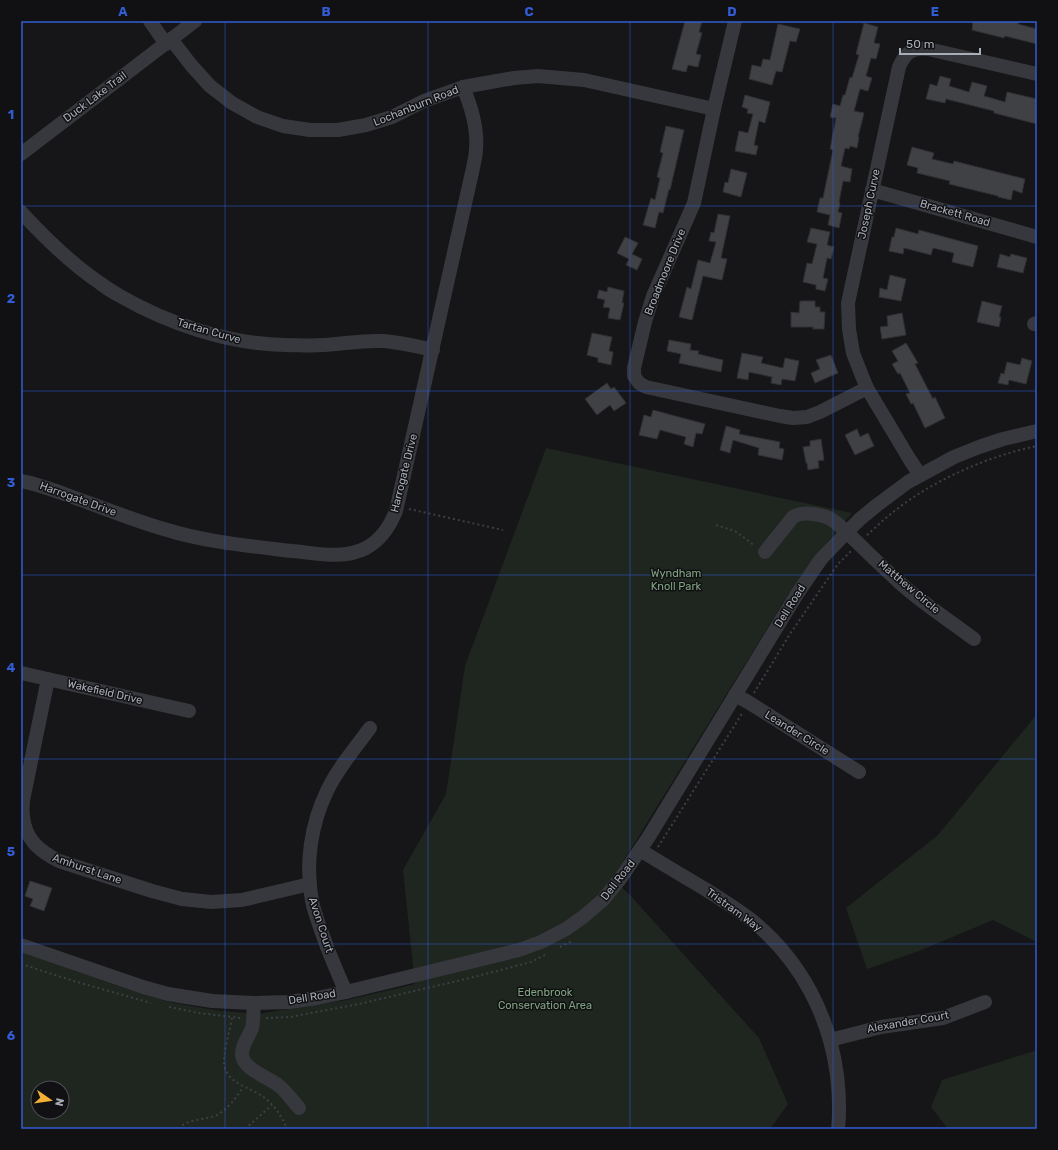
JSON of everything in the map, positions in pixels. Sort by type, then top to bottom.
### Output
[{"type":"street","name":"Lochanburn Road","points":[[150,21],[210,86],[232,103],[256,117],[283,126],[310,130],[338,130],[366,125],[392,117],[424,101],[463,87],[514,78],[538,76],[584,80],[714,109]]},
{"type":"street","name":"Duck Lake Trail","points":[[22,151],[195,21]]},
{"type":"street","name":"Broadmoore Drive","points":[[735,21],[694,203],[653,296],[634,368],[634,376],[638,383],[646,387],[793,418],[807,417],[820,412],[868,388]]},
{"type":"street","name":"Joseph Curve","points":[[920,475],[868,388],[853,353],[849,329],[848,303],[899,67],[903,58],[909,52],[918,48],[1037,74]]},
{"type":"street","name":"Harrogate Drive","points":[[21,481],[43,486],[166,530],[207,540],[248,546],[336,555],[352,553],[366,548],[380,538],[390,526],[398,506],[473,168],[476,149],[476,130],[463,87]]},
{"type":"street","name":"Brackett Road","points":[[872,190],[1037,236]]},
{"type":"street","name":"Tartan Curve","points":[[21,212],[41,234],[69,260],[101,284],[134,304],[170,320],[199,330],[244,341],[283,345],[322,345],[380,341],[399,342],[433,350]]},
{"type":"street","name":"Dell Road","points":[[21,945],[143,987],[168,994],[212,1001],[254,1003],[289,1002],[346,992],[519,950],[541,942],[566,929],[583,917],[603,900],[620,879],[640,850],[805,582],[821,559],[847,532],[860,519],[894,491],[920,475],[979,447],[1003,439],[1037,431]]},
{"type":"street","name":"Matthew Circle","points":[[765,552],[793,517],[798,514],[812,514],[828,518],[847,532],[899,582],[922,601],[974,639]]},
{"type":"street","name":"Wakefield Drive","points":[[21,673],[189,711]]},
{"type":"street","name":"Amhurst Lane","points":[[48,678],[23,800],[22,816],[26,830],[34,844],[45,854],[59,862],[182,899],[211,902],[242,900],[310,884]]},
{"type":"street","name":"Leander Circle","points":[[735,695],[859,772]]},
{"type":"street","name":"Avon Court","points":[[346,992],[320,929],[312,901],[309,873],[311,844],[327,790],[342,765],[370,728]]},
{"type":"street","name":"Tristram Way","points":[[640,850],[730,905],[755,924],[778,946],[798,971],[815,998],[827,1028],[835,1059],[839,1091],[838,1129]]},
{"type":"street","name":"Alexander Court","points":[[830,1040],[881,1027],[943,1018],[985,1002]]},
{"type":"street","points":[[254,1003],[252,1028],[242,1055],[244,1061],[255,1071],[279,1085],[299,1108]]},
{"type":"path","points":[[652,857],[798,623],[838,564],[858,543],[893,512],[929,487],[974,465],[1016,450],[1037,446]]},
{"type":"path","points":[[398,506],[503,530]]},
{"type":"path","points":[[716,525],[735,531],[765,552]]},
{"type":"path","points":[[557,949],[576,938]]},
{"type":"path","points":[[165,1006],[232,1018],[253,1019],[290,1017],[359,1004],[481,976],[531,962],[550,952]]},
{"type":"path","points":[[21,964],[77,982],[152,1003]]},
{"type":"path","points":[[179,1129],[186,1123],[208,1118],[222,1111],[236,1097],[242,1087],[260,1094],[272,1105],[282,1118],[286,1129]]},
{"type":"path","points":[[245,1129],[272,1105]]},
{"type":"green space","name":"Edenbrook Conservation Area","points":[[546,448],[852,513],[818,553],[789,593],[612,878],[630,895],[759,1038],[788,1104],[770,1129],[21,1129],[21,952],[169,1002],[214,1010],[257,1014],[347,1000],[415,984],[403,870],[446,794],[465,666]]},
{"type":"green space","points":[[1037,714],[1037,942],[993,920],[919,951],[867,969],[846,908],[938,835]]},
{"type":"green space","points":[[1037,1050],[1037,1129],[948,1129],[931,1107],[942,1080]]},
{"type":"building","points":[[685,21],[702,21],[699,32],[702,33],[696,54],[701,55],[698,67],[688,65],[686,72],[672,69]]},
{"type":"building","points":[[973,21],[1019,21],[1018,24],[1037,29],[1037,44],[972,30]]},
{"type":"building","points":[[864,23],[878,27],[874,43],[880,44],[876,59],[871,58],[866,76],[872,78],[868,91],[860,89],[854,111],[864,113],[857,148],[850,146],[849,149],[845,148],[841,166],[852,169],[850,182],[843,181],[838,212],[842,213],[839,228],[828,225],[830,215],[817,212],[820,198],[823,198],[833,150],[830,149],[836,118],[830,117],[833,104],[840,106],[850,77],[852,78],[859,55],[856,54]]},
{"type":"building","points":[[778,24],[800,29],[796,42],[790,41],[782,72],[776,71],[772,85],[749,79],[752,65],[761,67],[763,59],[770,60]]},
{"type":"building","points":[[940,76],[951,79],[949,86],[969,92],[972,82],[987,86],[984,96],[1005,102],[1007,92],[1037,99],[1037,124],[946,99],[945,103],[926,99],[930,84],[937,86]]},
{"type":"building","points":[[745,95],[770,102],[765,123],[759,121],[754,145],[758,146],[756,155],[735,151],[739,131],[748,133],[753,114],[747,113],[748,109],[742,107]]},
{"type":"building","points":[[666,126],[684,130],[670,190],[669,189],[663,213],[659,212],[655,228],[643,225],[651,198],[655,200],[660,178],[657,177],[663,153],[660,152]]},
{"type":"building","points":[[912,147],[934,153],[932,159],[953,164],[954,161],[1025,179],[1022,193],[1013,190],[1011,200],[949,184],[950,181],[917,173],[918,168],[907,165]]},
{"type":"building","points":[[731,169],[747,173],[741,197],[723,192],[725,182],[728,183]]},
{"type":"building","points":[[718,214],[730,216],[721,258],[727,259],[722,280],[703,276],[692,320],[679,317],[687,287],[691,289],[698,260],[710,263],[716,242],[709,241],[711,232],[714,233]]},
{"type":"building","points":[[811,228],[830,232],[827,245],[834,247],[831,259],[827,258],[823,278],[828,279],[825,291],[816,289],[816,285],[803,282],[807,263],[812,264],[817,244],[807,242]]},
{"type":"building","points":[[896,228],[918,234],[919,230],[978,246],[973,267],[952,262],[954,253],[933,248],[931,255],[904,248],[903,254],[889,251],[892,237],[894,237]]},
{"type":"building","points":[[625,237],[638,243],[632,254],[642,259],[637,270],[626,265],[629,259],[617,253]]},
{"type":"building","points":[[1000,254],[1010,257],[1011,254],[1027,258],[1023,273],[997,267]]},
{"type":"building","points":[[890,275],[906,279],[901,301],[879,297],[880,288],[887,290]]},
{"type":"building","points":[[608,287],[624,291],[622,303],[624,303],[620,320],[608,318],[610,308],[603,307],[605,300],[597,298],[599,290],[607,292]]},
{"type":"building","points":[[800,301],[815,301],[815,307],[820,307],[820,312],[825,312],[824,329],[813,329],[813,327],[791,327],[791,312],[799,313]]},
{"type":"building","points":[[982,301],[1002,306],[999,317],[1001,317],[999,327],[977,322]]},
{"type":"building","points":[[902,313],[906,335],[882,339],[880,327],[888,326],[887,316]]},
{"type":"building","points":[[592,333],[612,337],[609,351],[613,352],[611,365],[598,362],[598,358],[587,355]]},
{"type":"building","points":[[669,340],[691,344],[690,350],[699,351],[698,354],[723,360],[721,372],[679,363],[681,354],[667,351]]},
{"type":"building","points":[[906,343],[918,363],[915,364],[933,399],[935,397],[945,418],[925,428],[913,403],[911,404],[906,394],[910,393],[900,373],[898,374],[892,364],[898,361],[892,351]]},
{"type":"building","points":[[742,353],[763,357],[761,363],[783,368],[785,358],[799,361],[795,381],[782,379],[781,385],[771,383],[772,377],[749,372],[748,380],[737,378]]},
{"type":"building","points":[[831,355],[838,373],[815,383],[811,373],[820,369],[816,360]]},
{"type":"building","points":[[1022,358],[1032,361],[1026,384],[1009,380],[1008,385],[998,383],[1001,373],[1004,374],[1007,362],[1020,365]]},
{"type":"building","points":[[607,383],[611,389],[614,387],[626,403],[614,411],[610,405],[597,415],[585,399]]},
{"type":"building","points":[[653,410],[705,424],[702,434],[696,433],[693,447],[684,444],[686,437],[660,430],[657,439],[639,435],[644,415],[651,417]]},
{"type":"building","points":[[726,426],[740,430],[739,434],[780,442],[779,448],[784,449],[782,460],[758,455],[759,448],[733,440],[730,453],[720,450]]},
{"type":"building","points":[[857,429],[860,437],[868,433],[874,446],[855,455],[845,435]]},
{"type":"building","points":[[821,439],[824,460],[818,461],[819,468],[808,470],[803,447],[810,446],[810,441]]},
{"type":"building","points":[[30,881],[52,888],[44,911],[30,906],[33,899],[25,896]]},
{"type":"park label","name":"Wyndham Knoll Park","points":[[676,579]]}]
